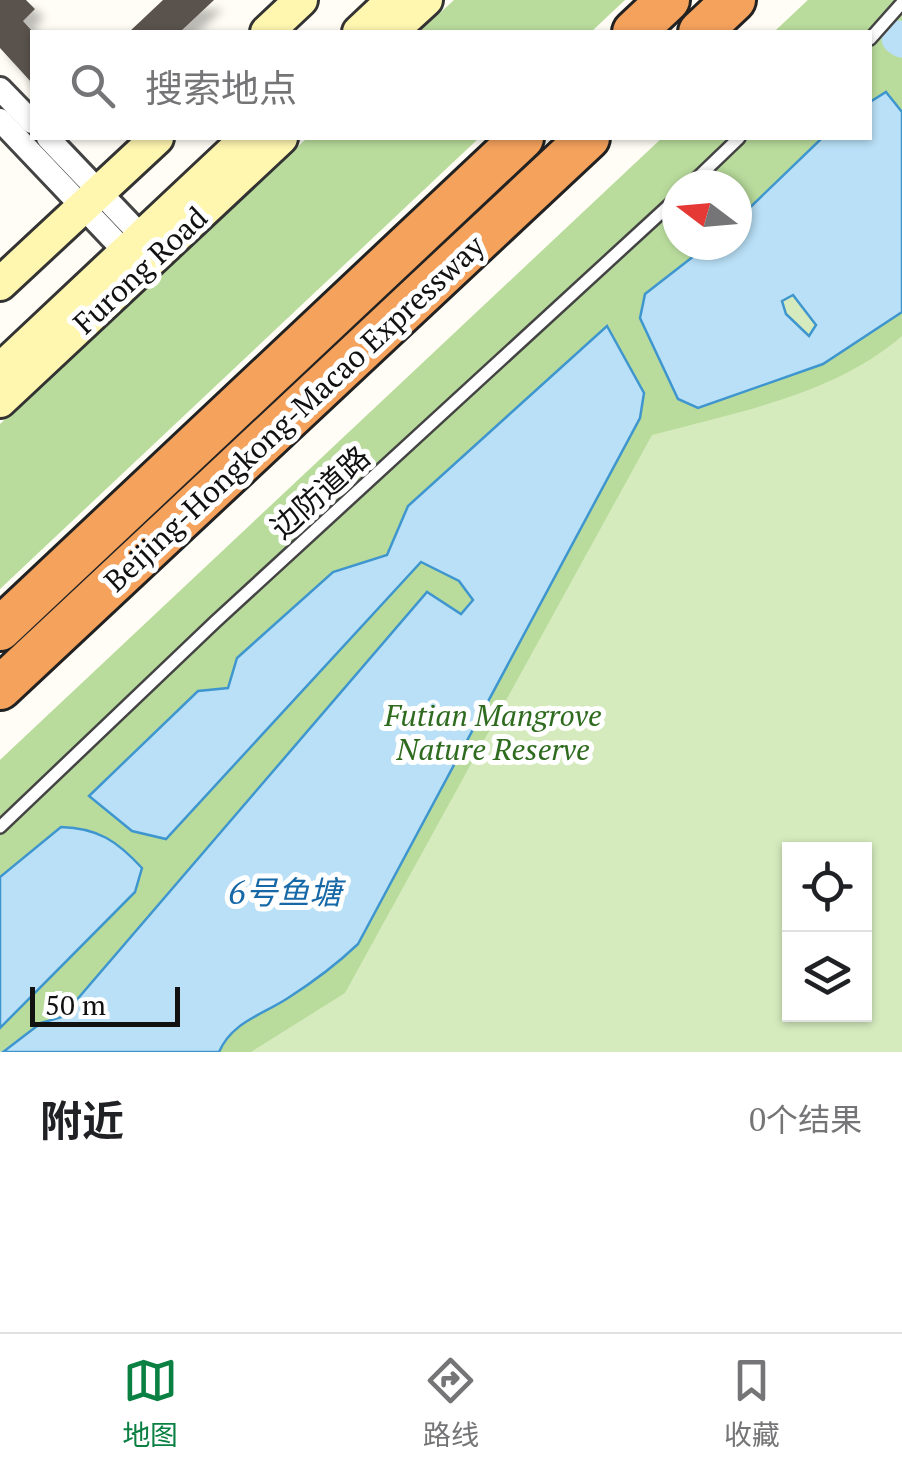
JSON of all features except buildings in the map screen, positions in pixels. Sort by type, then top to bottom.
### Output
[{"type":"highway","points":[[636,30],[668,0]]},
{"type":"highway","points":[[702,30],[734,0]]},
{"type":"highway","name":"Beijing-Hongkong-Macao Expressway","points":[[0,629],[520,140]]},
{"type":"highway","name":"Beijing-Hongkong-Macao Expressway","points":[[0,688],[586,140]]},
{"type":"main road","points":[[269,30],[301,0]]},
{"type":"main road","points":[[360,30],[393,0]]},
{"type":"main road","points":[[394,30],[426,0]]},
{"type":"main road","points":[[0,284],[155,140]]},
{"type":"main road","name":"Furong Road","points":[[0,401],[246,140]]},
{"type":"main road","name":"Furong Road","points":[[0,370],[278,140]]},
{"type":"street","points":[[0,89],[30,120]]},
{"type":"street","points":[[0,120],[92,199],[142,253]]},
{"type":"street","points":[[49,140],[92,199]]},
{"type":"lane","points":[[872,38],[902,3]]},
{"type":"lane","points":[[706,170],[737,140]]},
{"type":"lane","name":"边防道路","points":[[0,827],[214,622],[662,212]]},
{"type":"green space","points":[[454,0],[625,0],[593,30],[421,30]]},
{"type":"green space","name":"Futian Mangrove Nature Reserve","points":[[808,0],[902,0],[902,1052],[0,1052],[0,760],[660,140],[872,140],[872,30],[776,30]]},
{"type":"green space","points":[[808,0],[902,0],[902,112],[886,93],[872,101],[872,30],[776,30]]},
{"type":"green space","points":[[305,140],[477,140],[0,589],[0,424]]},
{"type":"green space","points":[[660,140],[820,140],[752,206],[752,170],[662,170],[662,260],[689,260],[645,294],[823,364],[902,312],[902,336],[846,373],[815,387],[751,409],[652,435],[345,993],[251,1052],[219,1052],[237,1026],[283,1001],[358,944],[640,418],[442,478],[409,506],[387,555],[333,572],[228,688],[90,797],[132,831],[166,838],[422,561],[459,581],[473,600],[461,614],[427,592],[62,1017],[41,1023],[0,1052],[0,1028],[135,892],[142,868],[61,827],[0,877],[0,760]]},
{"type":"water","points":[[886,92],[902,112],[902,312],[823,364],[698,408],[678,399],[640,318],[645,294],[689,260],[752,260],[752,206],[820,140],[872,140],[872,101]],"holes":[[[793,295],[816,325],[809,336],[786,314],[782,301]]]},
{"type":"water","name":"6号鱼塘","points":[[607,326],[644,393],[640,418],[358,944],[306,986],[240,1026],[219,1052],[3,1052],[41,1023],[62,1017],[427,592],[461,614],[473,600],[459,581],[421,562],[166,839],[132,831],[89,796],[198,691],[228,688],[237,658],[333,572],[387,555],[408,506]]},
{"type":"water","points":[[61,827],[96,833],[124,850],[142,868],[135,892],[0,1028],[0,877]]}]
